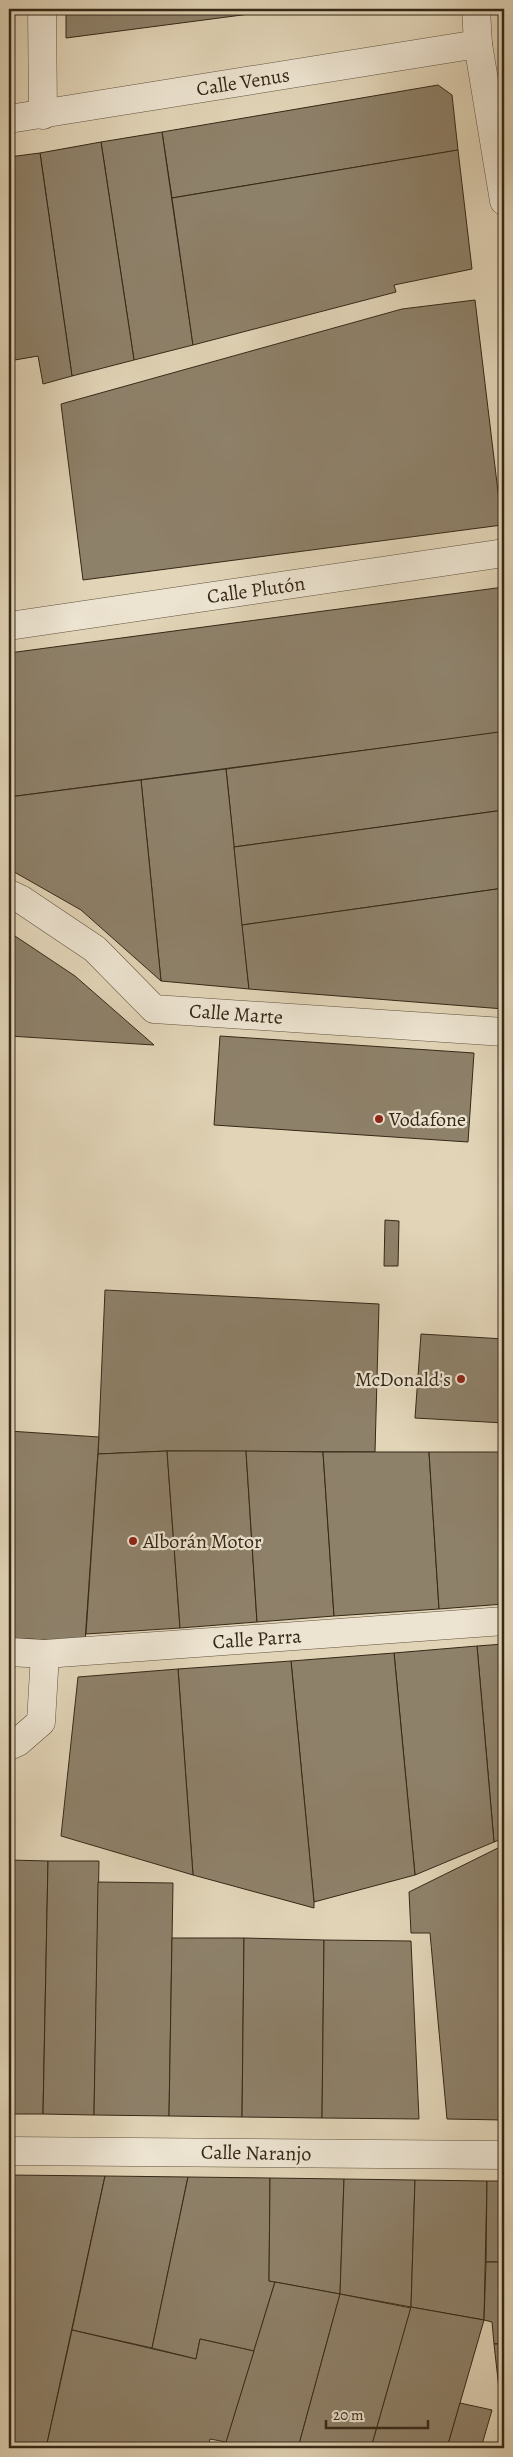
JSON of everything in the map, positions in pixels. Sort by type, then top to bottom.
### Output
[{"type":"street","points":[[42,9],[43,115]]},
{"type":"street","points":[[476,9],[478,44],[504,201]]},
{"type":"street","name":"Calle Venus","points":[[9,119],[478,44]]},
{"type":"street","name":"Calle Plutón","points":[[9,626],[504,553]]},
{"type":"street","name":"Calle Marte","points":[[9,894],[22,900],[95,949],[154,1009],[504,1032]]},
{"type":"street","name":"Calle Parra","points":[[9,1652],[45,1654],[504,1621]]},
{"type":"street","points":[[9,1746],[18,1742],[41,1722],[45,1654]]},
{"type":"street","name":"Calle Naranjo","points":[[9,2151],[504,2155]]},
{"type":"building","points":[[66,9],[288,9],[66,38]]},
{"type":"building","points":[[438,85],[452,95],[458,150],[172,198],[162,132]]},
{"type":"building","points":[[162,132],[193,345],[134,360],[101,142]]},
{"type":"building","points":[[101,142],[134,360],[72,376],[40,153]]},
{"type":"building","points":[[458,150],[472,269],[394,285],[396,292],[193,345],[172,198]]},
{"type":"building","points":[[40,153],[72,376],[43,384],[38,356],[9,361],[9,157]]},
{"type":"building","points":[[475,300],[502,525],[83,580],[61,404],[402,309]]},
{"type":"building","points":[[504,587],[504,732],[9,797],[9,653]]},
{"type":"building","points":[[504,732],[504,810],[234,847],[226,769]]},
{"type":"building","points":[[226,769],[249,989],[161,981],[141,780]]},
{"type":"building","points":[[141,780],[161,981],[81,910],[9,869],[9,797]]},
{"type":"building","points":[[504,810],[504,888],[242,925],[234,847]]},
{"type":"building","points":[[504,888],[504,1009],[249,989],[242,925]]},
{"type":"building","points":[[9,932],[75,976],[154,1045],[9,1036]]},
{"type":"building","points":[[220,1036],[474,1053],[468,1142],[214,1125]]},
{"type":"building","points":[[385,1220],[399,1221],[398,1266],[384,1266]]},
{"type":"building","points":[[105,1290],[379,1304],[375,1452],[167,1451],[98,1454]]},
{"type":"building","name":"McDonald's","points":[[421,1334],[504,1339],[504,1423],[415,1418]]},
{"type":"building","points":[[9,1431],[99,1437],[85,1642],[9,1638]]},
{"type":"building","name":"Alborán Motor","points":[[167,1451],[180,1628],[86,1634],[98,1454]]},
{"type":"building","points":[[167,1451],[246,1451],[257,1622],[180,1628]]},
{"type":"building","points":[[246,1451],[323,1452],[334,1616],[257,1622]]},
{"type":"building","points":[[323,1452],[429,1452],[439,1609],[334,1616]]},
{"type":"building","points":[[429,1452],[501,1452],[504,1506],[504,1604],[439,1609]]},
{"type":"building","points":[[501,1452],[504,1453],[504,1506]]},
{"type":"building","points":[[504,1644],[504,1838],[494,1842],[477,1646]]},
{"type":"building","points":[[477,1646],[494,1842],[415,1875],[394,1653]]},
{"type":"building","points":[[394,1653],[415,1875],[314,1902],[291,1661]]},
{"type":"building","points":[[291,1661],[314,1908],[193,1875],[178,1669]]},
{"type":"building","points":[[178,1669],[193,1875],[61,1836],[78,1677]]},
{"type":"building","points":[[504,1845],[504,2120],[447,2119],[430,1933],[411,1933],[409,1892]]},
{"type":"building","points":[[9,1860],[48,1861],[43,2114],[9,2114]]},
{"type":"building","points":[[48,1861],[99,1861],[94,2115],[43,2114]]},
{"type":"building","points":[[98,1882],[173,1883],[169,2116],[94,2115]]},
{"type":"building","points":[[172,1938],[244,1938],[242,2117],[169,2116]]},
{"type":"building","points":[[244,1938],[324,1940],[322,2118],[242,2117]]},
{"type":"building","points":[[324,1940],[411,1941],[419,2119],[322,2118]]},
{"type":"building","points":[[9,2175],[105,2176],[46,2448],[9,2448]]},
{"type":"building","points":[[105,2176],[188,2177],[152,2348],[72,2330]]},
{"type":"building","points":[[188,2177],[270,2178],[269,2281],[275,2282],[254,2351],[200,2339],[196,2359],[152,2348]]},
{"type":"building","points":[[270,2178],[344,2179],[340,2294],[269,2281]]},
{"type":"building","points":[[344,2179],[415,2180],[411,2307],[340,2294]]},
{"type":"building","points":[[415,2180],[487,2181],[484,2320],[411,2307]]},
{"type":"building","points":[[487,2181],[504,2181],[504,2262],[486,2262]]},
{"type":"building","points":[[486,2262],[504,2262],[504,2344],[494,2344],[492,2322],[484,2320]]},
{"type":"building","points":[[275,2282],[340,2294],[298,2448],[224,2448]]},
{"type":"building","points":[[340,2294],[411,2308],[371,2448],[298,2448]]},
{"type":"building","points":[[411,2307],[484,2320],[447,2448],[371,2448]]},
{"type":"building","points":[[72,2330],[196,2359],[200,2339],[254,2351],[226,2442],[210,2439],[208,2448],[46,2448]]},
{"type":"building","points":[[494,2344],[504,2344],[504,2425],[503,2425]]},
{"type":"building","points":[[460,2403],[492,2410],[481,2448],[447,2448]]},
{"type":"place","name":"Vodafone","points":[[379,1119]]},
{"type":"place","name":"McDonald's","points":[[461,1379]]},
{"type":"place","name":"Alborán Motor","points":[[133,1541]]}]
